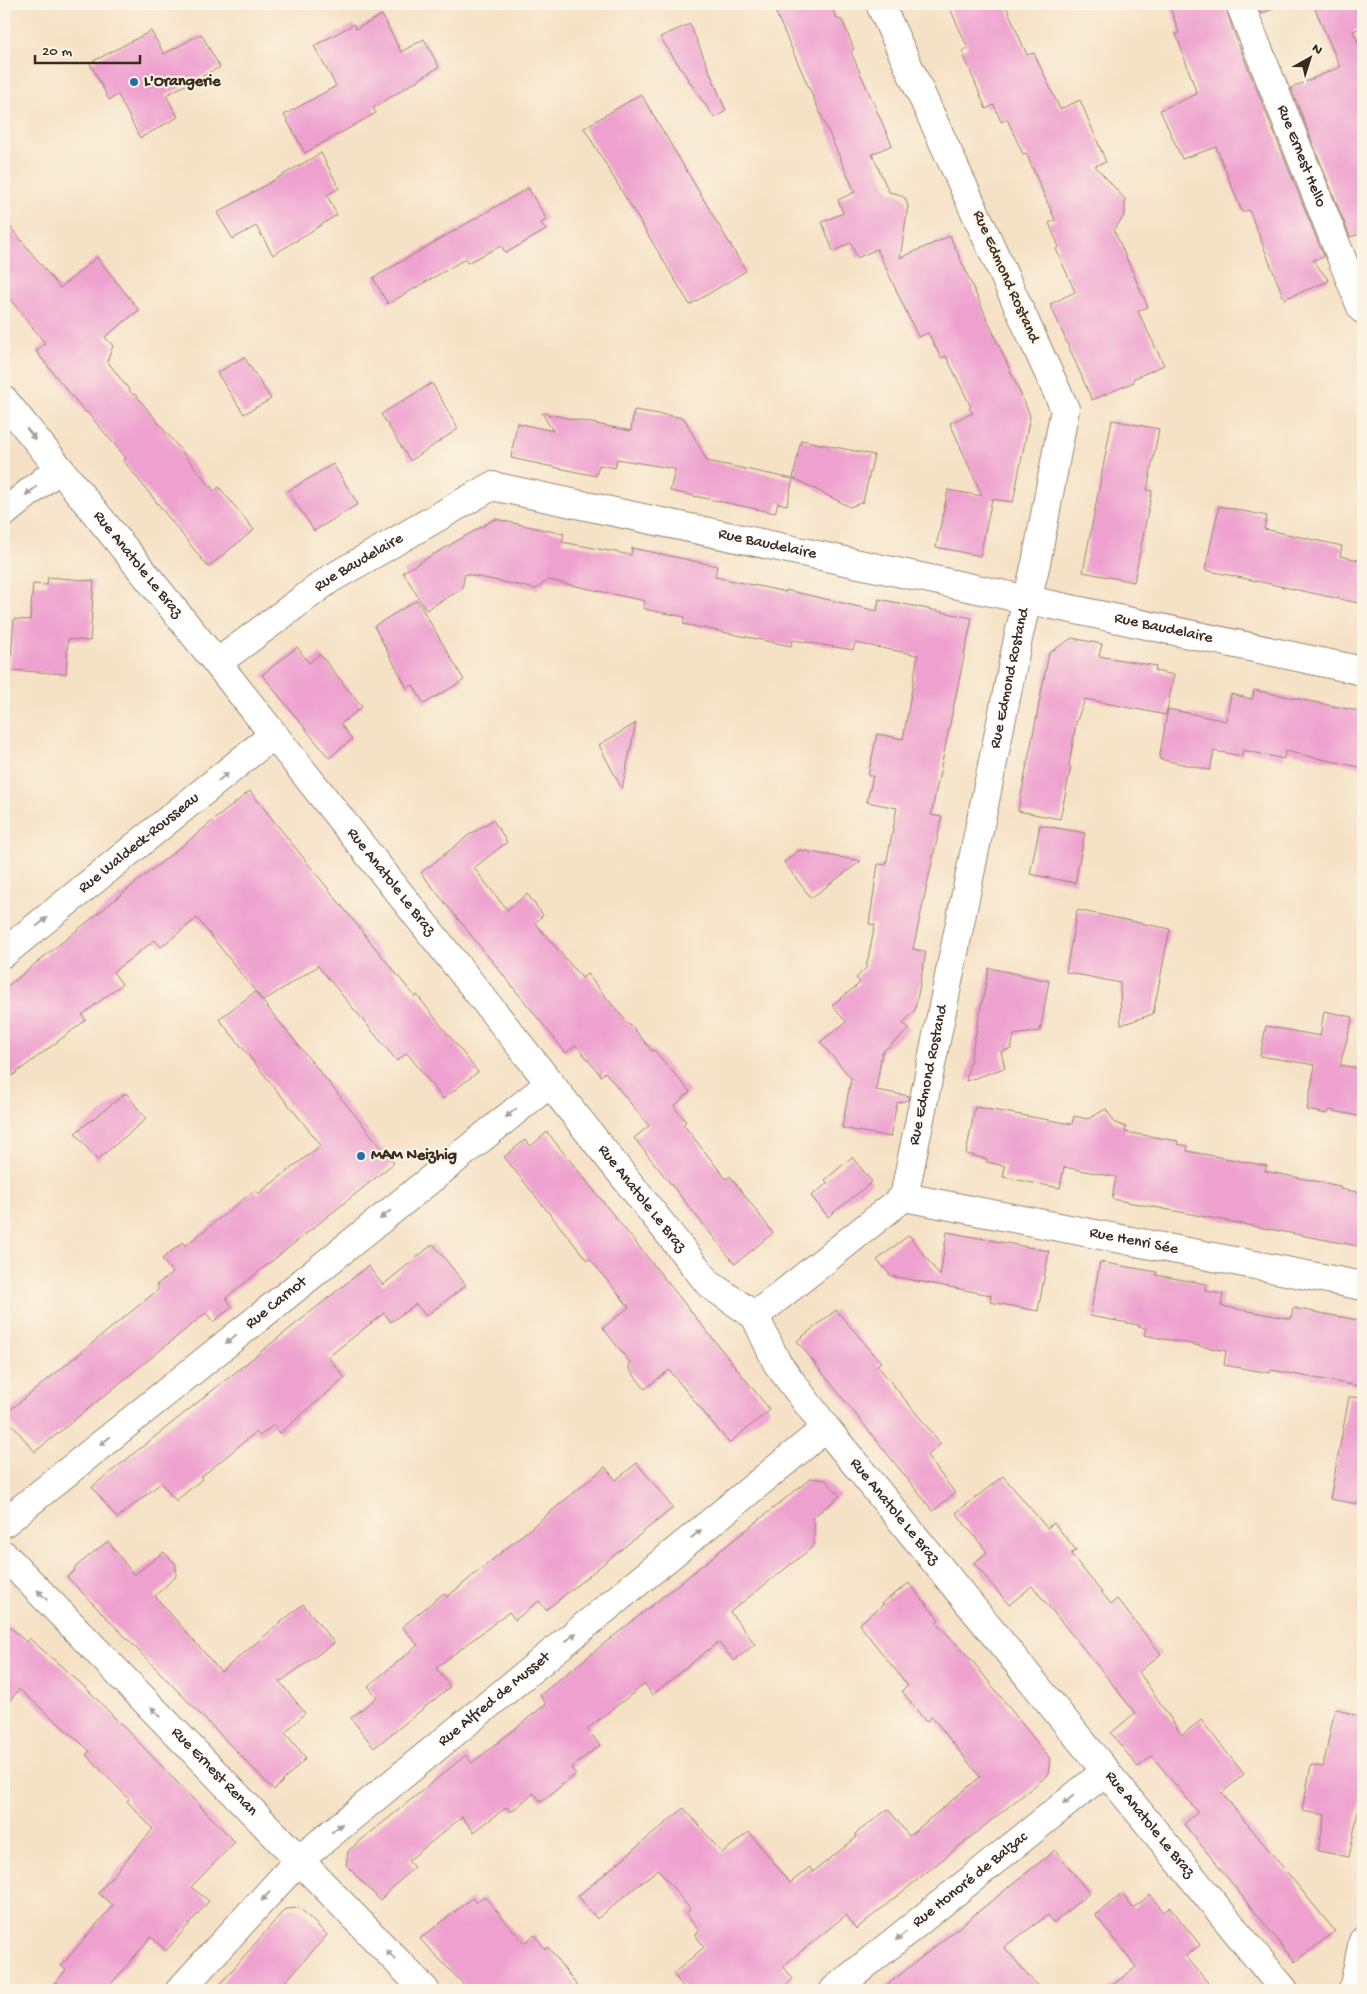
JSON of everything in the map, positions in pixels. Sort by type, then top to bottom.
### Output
[{"type":"street","name":"Rue Edmond Rostand","points":[[880,4],[1065,409],[1036,563],[904,1197]]},
{"type":"street","name":"Rue Ernest Hello","points":[[1240,4],[1362,309]]},
{"type":"street","name":"Rue Anatole Le Braz","points":[[4,400],[217,663],[710,1284],[755,1316],[777,1363],[826,1428],[1284,1990]]},
{"type":"street","points":[[4,512],[58,469]]},
{"type":"street","name":"Rue Baudelaire","points":[[217,663],[330,579],[492,486],[1363,671]]},
{"type":"street","name":"Rue Waldeck-Rousseau","points":[[4,953],[273,735]]},
{"type":"street","name":"Rue Carnot","points":[[4,1523],[550,1083]]},
{"type":"street","points":[[755,1316],[904,1197]]},
{"type":"street","name":"Rue Henri Sée","points":[[904,1197],[1363,1286]]},
{"type":"street","name":"Rue Alfred de Musset","points":[[180,1990],[299,1860],[826,1428]]},
{"type":"street","name":"Rue Ernest Renan","points":[[4,1555],[425,1990]]},
{"type":"street","name":"Rue Honoré de Balzac","points":[[834,1990],[1106,1771]]},
{"type":"street","points":[[1353,1990],[1363,1941]]},
{"type":"building","points":[[772,4],[830,4],[837,19],[842,20],[854,49],[851,52],[892,145],[872,154],[889,192],[905,198],[908,206],[900,258],[950,236],[1030,416],[1013,502],[992,499],[980,556],[936,547],[948,490],[982,496],[950,423],[973,413],[969,408],[971,407],[946,356],[941,358],[928,333],[918,337],[877,249],[857,258],[851,243],[833,251],[822,222],[843,213],[838,200],[855,192]]},
{"type":"building","points":[[948,4],[1005,4],[1027,55],[1034,53],[1060,109],[1080,100],[1106,162],[1095,166],[1125,199],[1125,214],[1114,230],[1148,307],[1138,311],[1164,365],[1133,379],[1134,382],[1092,400],[1050,304],[1075,292],[1056,249],[1059,247],[1049,223],[1055,220],[1026,153],[1023,154],[1007,119],[1001,122],[994,105],[986,109],[962,51],[968,48]]},
{"type":"building","points":[[1169,4],[1225,4],[1232,28],[1324,257],[1313,260],[1329,281],[1284,299],[1249,210],[1242,212],[1216,147],[1182,159],[1160,110],[1197,94],[1176,34],[1179,33]]},
{"type":"building","points":[[1257,4],[1283,4],[1261,14]]},
{"type":"building","points":[[1313,4],[1353,4],[1363,27],[1353,31],[1363,54],[1363,233],[1350,237],[1291,88],[1340,67]]},
{"type":"building","points":[[382,15],[401,52],[424,39],[439,67],[373,108],[376,113],[305,153],[284,115],[336,86],[314,46],[354,24],[356,29]]},
{"type":"building","points":[[690,24],[726,111],[714,118],[660,37]]},
{"type":"building","name":"L'Orangerie","points":[[151,31],[164,54],[201,34],[220,67],[166,95],[178,117],[140,138],[118,95],[109,100],[90,63]]},
{"type":"building","points":[[641,94],[746,271],[690,305],[584,128]]},
{"type":"building","points":[[321,153],[339,188],[327,195],[337,215],[273,255],[256,226],[233,239],[217,213]]},
{"type":"building","points":[[528,188],[547,220],[541,223],[546,230],[506,253],[501,246],[467,263],[465,259],[388,304],[373,278]]},
{"type":"building","points":[[4,219],[60,288],[97,257],[139,310],[105,337],[113,346],[107,361],[133,395],[135,394],[214,491],[219,487],[254,530],[208,567],[123,460],[126,458],[86,413],[36,351],[45,343],[4,292]]},
{"type":"building","points":[[244,357],[271,399],[244,414],[217,373]]},
{"type":"building","points":[[432,383],[458,429],[410,461],[381,414]]},
{"type":"building","points":[[634,410],[684,418],[707,461],[793,479],[787,505],[778,503],[775,513],[670,491],[675,469],[617,459],[615,468],[599,465],[596,476],[511,458],[517,423],[553,431],[542,413],[631,431]]},
{"type":"building","points":[[1112,420],[1159,429],[1147,490],[1152,491],[1134,582],[1083,572]]},
{"type":"building","points":[[801,440],[874,455],[863,502],[850,507],[793,478]]},
{"type":"building","points":[[333,464],[358,504],[314,531],[288,491]]},
{"type":"building","points":[[1219,506],[1267,516],[1264,529],[1342,546],[1340,556],[1363,561],[1363,604],[1205,570]]},
{"type":"building","points":[[495,519],[564,534],[562,542],[631,555],[632,548],[717,566],[715,577],[786,592],[786,590],[877,611],[879,599],[972,618],[931,815],[942,817],[913,949],[926,952],[915,1010],[903,1023],[910,1029],[882,1052],[876,1090],[909,1096],[908,1100],[897,1103],[890,1137],[842,1128],[851,1078],[820,1042],[846,1022],[832,1005],[860,983],[856,978],[866,968],[875,925],[869,924],[878,864],[886,865],[897,808],[867,802],[873,776],[868,776],[877,734],[903,739],[918,655],[855,643],[853,650],[793,640],[791,646],[683,624],[685,617],[643,608],[645,601],[548,580],[536,589],[465,574],[462,589],[426,610],[403,572]]},
{"type":"building","points":[[48,577],[94,581],[90,641],[68,639],[66,674],[10,670],[14,619],[30,620],[33,584],[47,585]]},
{"type":"building","points":[[417,600],[464,680],[424,704],[413,685],[407,688],[374,626]]},
{"type":"building","points":[[1072,638],[1102,644],[1099,656],[1156,666],[1155,671],[1174,675],[1166,715],[1085,699],[1076,723],[1069,766],[1071,767],[1060,819],[1018,811],[1049,653]]},
{"type":"building","points":[[297,647],[309,663],[320,654],[362,707],[341,724],[352,739],[329,758],[262,675]]},
{"type":"building","points":[[1254,690],[1363,712],[1363,768],[1285,751],[1284,759],[1243,750],[1242,756],[1214,751],[1210,770],[1159,759],[1168,709],[1226,721],[1231,694],[1252,699]]},
{"type":"building","points":[[636,723],[622,789],[599,745]]},
{"type":"building","points":[[250,791],[415,997],[417,995],[478,1072],[443,1099],[407,1053],[397,1061],[318,966],[263,1001],[197,918],[161,947],[155,940],[113,972],[122,984],[82,1015],[86,1020],[4,1082],[4,989]]},
{"type":"building","points":[[493,820],[507,842],[474,868],[507,910],[527,894],[543,915],[535,923],[582,978],[587,974],[630,1026],[652,1051],[654,1050],[690,1092],[674,1106],[686,1122],[683,1124],[726,1179],[730,1176],[773,1233],[735,1264],[634,1138],[649,1126],[605,1072],[601,1076],[576,1045],[566,1053],[421,873],[469,835]]},
{"type":"building","points":[[1040,825],[1085,833],[1075,883],[1030,874]]},
{"type":"building","points":[[799,850],[861,861],[811,898],[784,862]]},
{"type":"building","points":[[1077,910],[1170,929],[1153,1014],[1121,1025],[1120,983],[1066,972]]},
{"type":"building","points":[[989,968],[1049,981],[1040,1031],[1014,1035],[1011,1049],[1001,1052],[1005,1068],[966,1081]]},
{"type":"building","points":[[255,992],[394,1163],[226,1298],[232,1307],[213,1322],[206,1313],[35,1452],[4,1415],[159,1289],[156,1285],[173,1273],[162,1259],[183,1242],[185,1246],[255,1190],[258,1194],[321,1145],[219,1019]]},
{"type":"building","points":[[1324,1011],[1353,1017],[1340,1065],[1363,1069],[1363,1117],[1329,1110],[1328,1114],[1307,1110],[1315,1065],[1260,1056],[1266,1026],[1320,1036]]},
{"type":"building","points":[[126,1093],[146,1119],[97,1160],[75,1133]]},
{"type":"building","points":[[975,1107],[1072,1124],[1074,1116],[1088,1119],[1106,1109],[1115,1123],[1126,1127],[1125,1132],[1178,1141],[1177,1144],[1188,1146],[1187,1151],[1267,1166],[1265,1171],[1340,1186],[1340,1189],[1363,1193],[1363,1247],[1112,1199],[1116,1177],[1064,1167],[1060,1188],[1003,1177],[1005,1166],[986,1162],[987,1159],[966,1154]]},
{"type":"building","points":[[547,1132],[770,1410],[729,1443],[669,1370],[645,1389],[629,1369],[630,1363],[603,1328],[629,1307],[589,1258],[587,1260],[504,1157],[525,1140],[531,1146]]},
{"type":"building","points":[[852,1157],[872,1182],[828,1217],[811,1196],[828,1183],[825,1180]]},
{"type":"building","points":[[947,1232],[1049,1251],[1038,1311],[990,1302],[991,1295],[891,1276],[877,1260],[909,1235],[940,1276]]},
{"type":"building","points":[[433,1244],[466,1285],[426,1316],[416,1304],[391,1322],[384,1313],[328,1357],[345,1378],[280,1433],[273,1425],[260,1436],[256,1432],[201,1477],[202,1479],[176,1501],[161,1483],[117,1518],[92,1487],[368,1266],[383,1285]]},
{"type":"building","points":[[1100,1262],[1157,1272],[1156,1275],[1206,1284],[1205,1291],[1223,1294],[1221,1306],[1291,1319],[1293,1308],[1363,1321],[1363,1387],[1271,1370],[1270,1373],[1224,1365],[1226,1351],[1144,1335],[1146,1328],[1138,1327],[1139,1325],[1090,1316]]},
{"type":"building","points":[[836,1310],[881,1362],[877,1365],[941,1444],[927,1456],[955,1493],[933,1511],[797,1341]]},
{"type":"building","points":[[1349,1397],[1363,1398],[1363,1505],[1330,1499]]},
{"type":"building","points":[[637,1463],[673,1508],[546,1610],[539,1601],[515,1620],[509,1612],[436,1668],[450,1687],[374,1748],[351,1718],[377,1697],[368,1686],[418,1645],[402,1627],[444,1593],[447,1597],[605,1467],[616,1480]]},
{"type":"building","points":[[1003,1476],[1047,1528],[1054,1523],[1076,1550],[1071,1554],[1111,1604],[1117,1599],[1161,1654],[1139,1672],[1182,1735],[1201,1720],[1244,1774],[1222,1793],[1335,1931],[1295,1962],[1184,1824],[1198,1812],[1152,1756],[1138,1767],[1111,1733],[1135,1713],[1105,1675],[1032,1586],[1009,1605],[974,1563],[987,1552],[956,1513]]},
{"type":"building","points":[[811,1478],[826,1480],[840,1496],[812,1518],[814,1522],[814,1546],[730,1612],[755,1644],[734,1661],[718,1642],[652,1695],[645,1684],[587,1729],[600,1745],[571,1768],[576,1774],[541,1802],[534,1793],[511,1812],[507,1807],[474,1832],[462,1817],[408,1861],[414,1867],[380,1900],[346,1865],[348,1851],[466,1755],[472,1763],[546,1704],[540,1695]]},
{"type":"building","points":[[108,1541],[134,1575],[164,1552],[176,1565],[176,1576],[155,1596],[221,1672],[303,1604],[334,1643],[280,1682],[305,1713],[285,1733],[306,1758],[274,1790],[67,1577],[75,1570],[74,1568]]},
{"type":"building","points":[[909,1583],[939,1620],[936,1622],[974,1663],[1050,1759],[1048,1775],[856,1929],[846,1915],[783,1966],[793,1979],[780,1990],[686,1990],[673,1974],[704,1947],[695,1934],[699,1931],[686,1914],[690,1909],[658,1869],[597,1919],[578,1896],[684,1808],[722,1853],[749,1832],[790,1883],[810,1867],[813,1872],[857,1837],[855,1834],[888,1809],[909,1836],[980,1777],[932,1717],[926,1722],[902,1691],[908,1686],[859,1624],[884,1604],[882,1603]]},
{"type":"building","points":[[4,1621],[26,1642],[29,1638],[86,1688],[235,1842],[191,1887],[209,1901],[166,1951],[151,1937],[106,1990],[49,1990],[66,1970],[61,1966],[113,1905],[98,1893],[153,1829],[127,1801],[129,1799],[86,1755],[90,1751],[19,1689],[4,1708]]},
{"type":"building","points":[[1335,1708],[1363,1718],[1363,1785],[1349,1857],[1318,1851],[1325,1815],[1302,1811],[1311,1765],[1323,1767]]},
{"type":"building","points":[[1055,1850],[1089,1893],[1054,1923],[1048,1915],[1004,1947],[1041,1990],[881,1990]]},
{"type":"building","points":[[1122,1894],[1133,1908],[1150,1895],[1164,1912],[1170,1907],[1200,1945],[1186,1956],[1214,1990],[1106,1990],[1136,1967],[1095,1915]]},
{"type":"building","points":[[484,1896],[524,1943],[535,1935],[545,1949],[548,1947],[580,1990],[469,1990],[420,1939],[472,1898],[476,1903]]},
{"type":"building","points":[[300,1908],[327,1935],[278,1990],[215,1990],[285,1909]]},
{"type":"place","name":"L'Orangerie","points":[[134,82]]},
{"type":"place","name":"MAM Neizhig","points":[[361,1156]]}]
